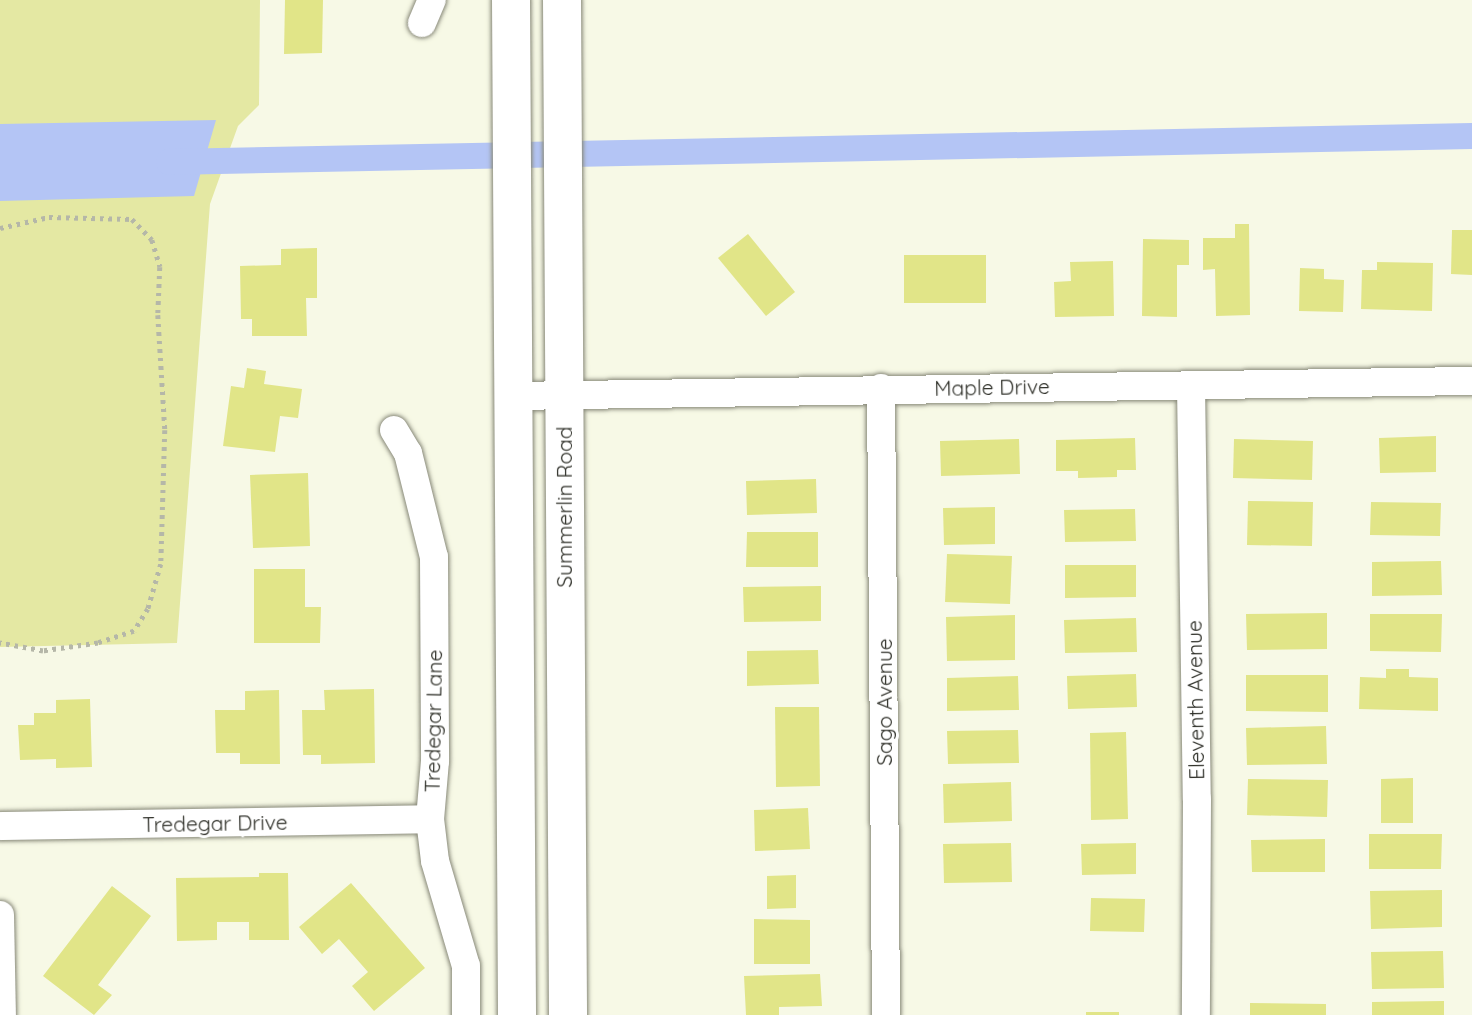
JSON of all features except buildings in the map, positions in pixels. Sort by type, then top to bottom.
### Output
[{"type":"main road","points":[[511,0],[517,1015]]},
{"type":"main road","name":"Summerlin Road","points":[[562,0],[568,1015]]},
{"type":"street","name":"Maple Drive","points":[[513,396],[881,388],[1472,381]]},
{"type":"street","name":"Eleventh Avenue","points":[[1191,385],[1197,799],[1196,1015]]},
{"type":"street","name":"Sago Avenue","points":[[881,388],[887,1015]]},
{"type":"street","name":"Tredegar Lane","points":[[394,430],[408,453],[434,557],[435,761],[430,819],[435,861],[466,966],[466,1015]]},
{"type":"street","name":"Tredegar Drive","points":[[0,826],[430,819]]},
{"type":"street","points":[[0,915],[2,1015]]},
{"type":"path","points":[[0,228],[49,217],[132,219],[152,240],[160,267],[158,315],[165,430],[165,510],[161,564],[148,609],[134,631],[98,643],[43,651],[0,643]]},
{"type":"green space","points":[[0,0],[260,0],[259,105],[238,126],[210,204],[177,643],[0,647]]},
{"type":"water","points":[[216,120],[194,196],[0,201],[0,124]]},
{"type":"waterway","points":[[169,162],[1472,136]]}]
